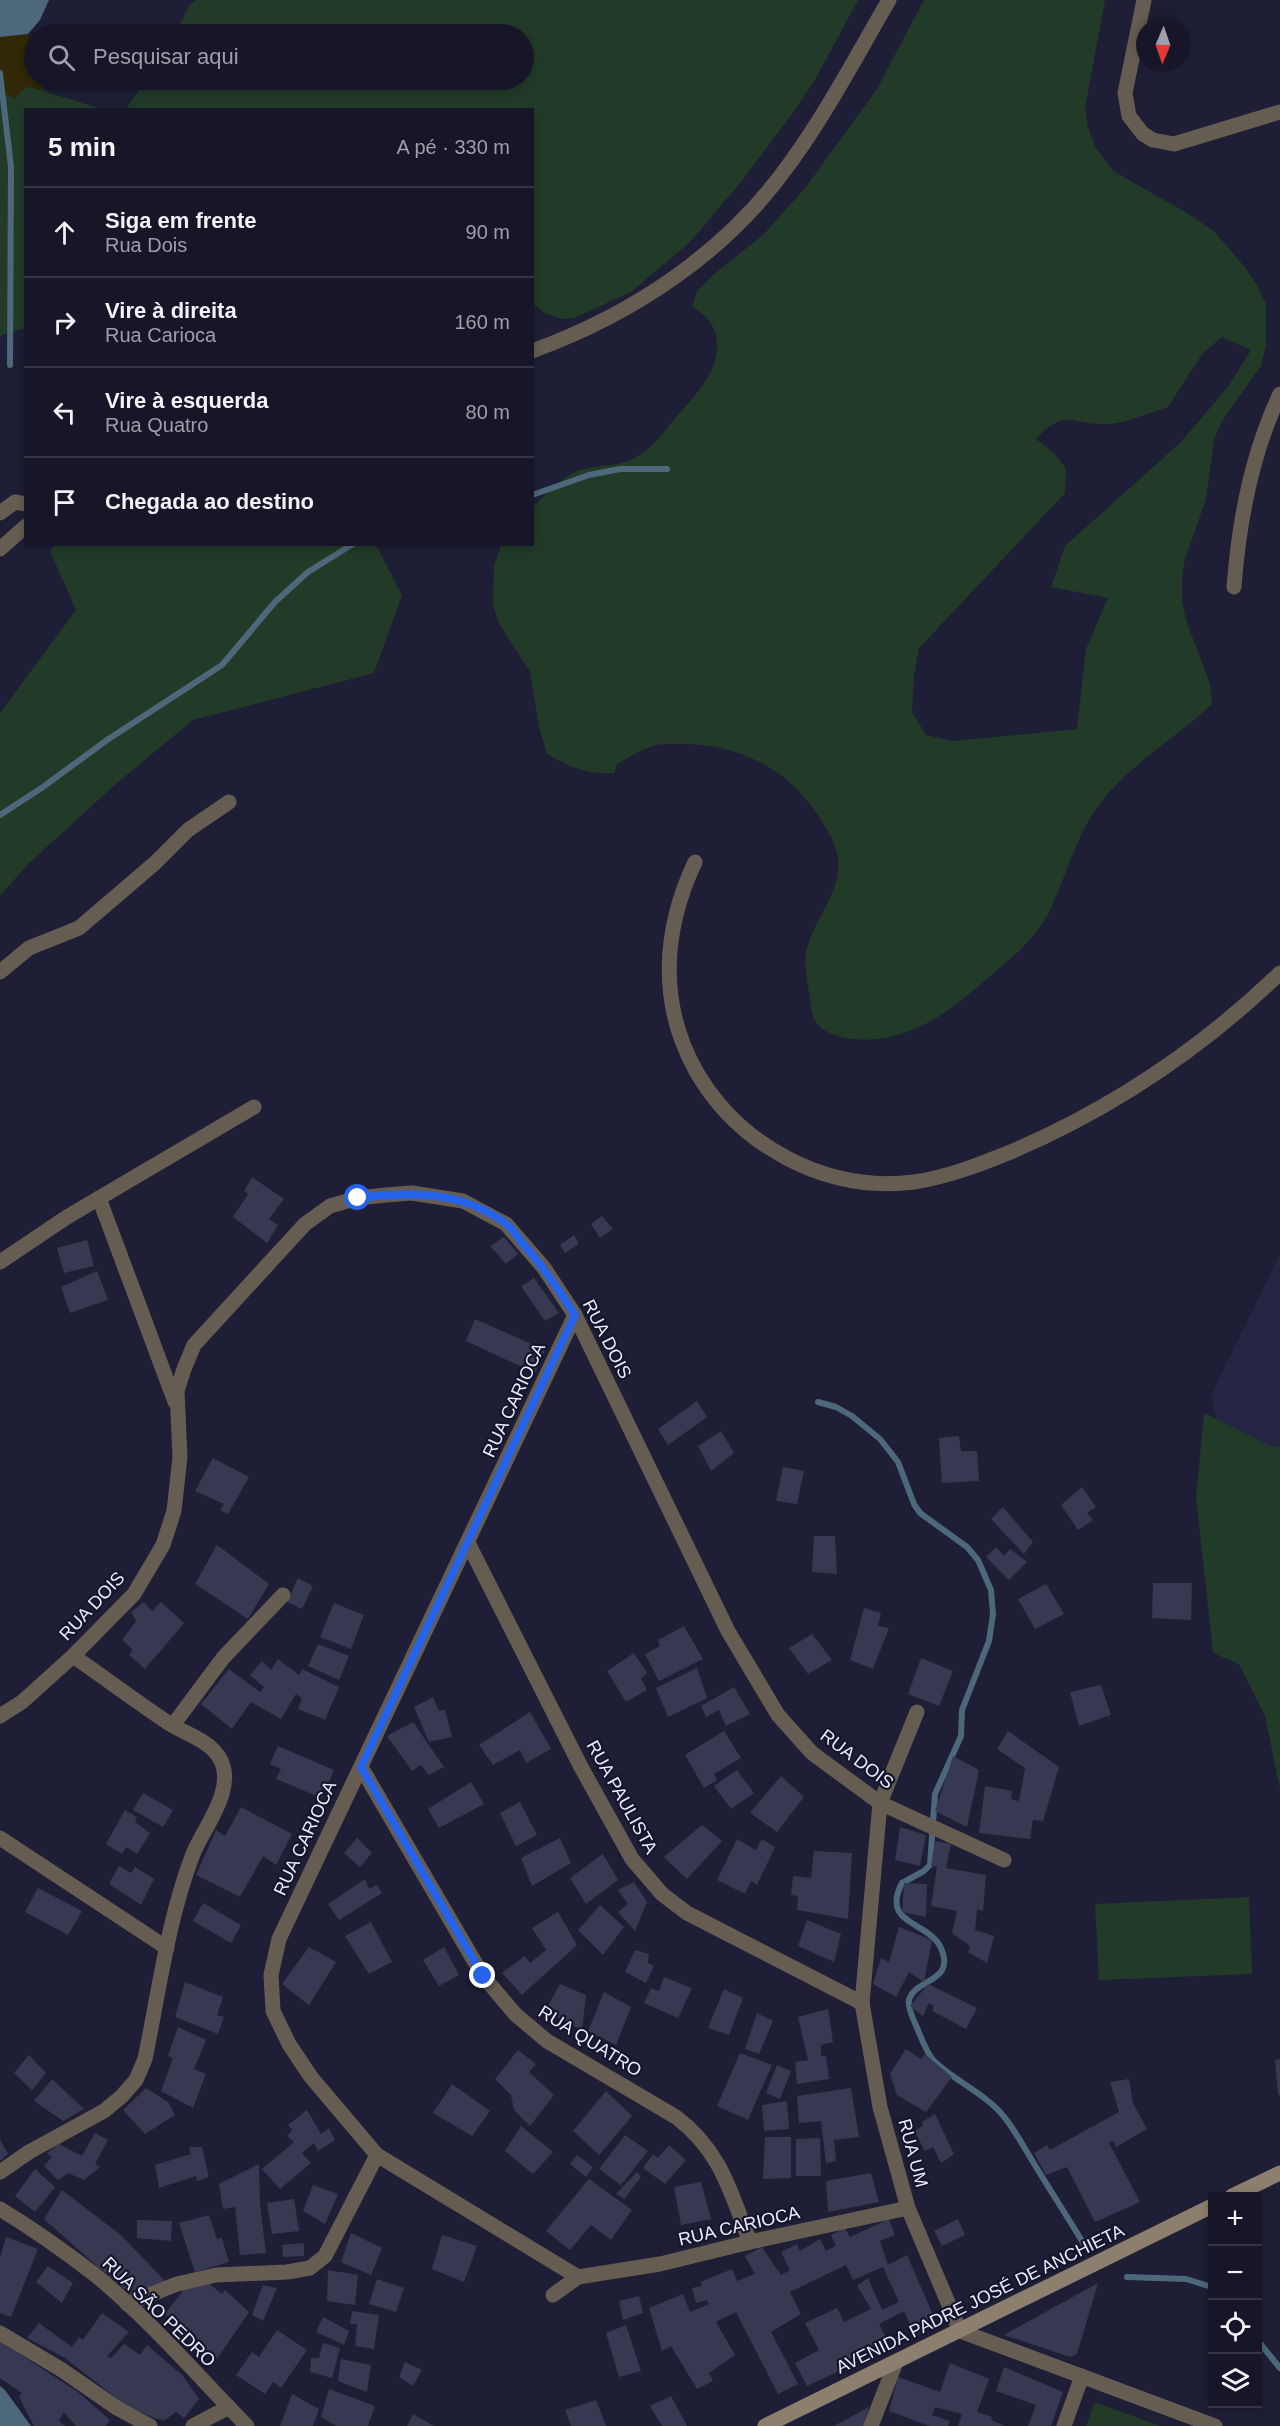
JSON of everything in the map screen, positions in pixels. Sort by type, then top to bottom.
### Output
[{"type":"main road","points":[[1240,2192],[1280,2173]]},
{"type":"main road","name":"AVENIDA PADRE JOSÉ DE ANCHIETA","points":[[765,2426],[1208,2208]]},
{"type":"street","points":[[534,350],[594,325],[657,290],[741,221],[771,187],[809,136],[889,0]]},
{"type":"street","points":[[1144,0],[1125,93],[1125,105],[1129,116],[1143,134],[1152,140],[1174,144],[1280,112]]},
{"type":"street","points":[[1234,587],[1242,512],[1262,438],[1280,394]]},
{"type":"street","points":[[0,513],[15,502],[24,504]]},
{"type":"street","points":[[0,549],[24,528]]},
{"type":"street","points":[[0,972],[29,948],[79,928],[156,863],[188,830],[229,802]]},
{"type":"street","points":[[695,862],[676,910],[668,961],[674,1012],[690,1061],[718,1104],[756,1140],[799,1164],[843,1179],[889,1183],[935,1178],[990,1160],[1042,1138],[1092,1113],[1160,1072],[1242,1009],[1280,974]]},
{"type":"street","points":[[0,1262],[99,1198],[254,1107]]},
{"type":"street","name":"RUA DOIS","points":[[0,1716],[22,1702],[73,1656],[134,1594],[163,1545],[174,1511],[180,1457],[177,1391],[184,1368],[195,1345],[304,1224],[330,1206],[358,1198],[412,1193],[463,1201],[486,1212],[506,1224],[544,1268],[575,1315],[728,1631],[778,1715],[812,1753],[880,1803],[1004,1860]]},
{"type":"street","points":[[99,1198],[178,1410]]},
{"type":"street","name":"RUA CARIOCA","points":[[575,1315],[279,1939],[271,1975],[273,2011],[289,2044],[311,2077],[377,2155],[578,2277]]},
{"type":"street","name":"RUA PAULISTA","points":[[468,1543],[581,1767],[632,1859],[662,1894],[687,1913],[862,2003]]},
{"type":"street","points":[[173,1725],[223,1658],[282,1595]]},
{"type":"street","points":[[0,2172],[29,2151],[104,2111],[136,2080],[145,2059],[180,1895],[194,1854],[221,1797],[224,1780],[224,1769],[219,1757],[208,1745],[173,1725],[73,1656]]},
{"type":"street","name":"RUA UM","points":[[917,1712],[880,1803],[862,2003],[880,2107],[908,2208],[960,2331]]},
{"type":"street","name":"RUA QUATRO","points":[[361,1767],[483,1976],[515,2014],[547,2041],[676,2116],[692,2128],[720,2164],[750,2242]]},
{"type":"street","points":[[0,1838],[167,1948]]},
{"type":"street","points":[[127,2304],[177,2284],[216,2275],[287,2272],[310,2268],[325,2256],[377,2155]]},
{"type":"street","name":"RUA CARIOCA","points":[[553,2295],[578,2277],[660,2264],[908,2208]]},
{"type":"street","name":"RUA SÃO PEDRO","points":[[0,2209],[31,2228],[95,2275],[127,2304],[247,2426]]},
{"type":"street","points":[[960,2331],[1215,2426]]},
{"type":"street","points":[[0,2332],[62,2370],[117,2408],[150,2426]]},
{"type":"street","points":[[871,2426],[896,2362]]},
{"type":"street","points":[[1064,2426],[1082,2376]]},
{"type":"street","points":[[193,2426],[228,2407]]},
{"type":"shaded area","points":[[0,0],[49,0],[37,24],[24,24],[24,34],[0,37]]},
{"type":"shaded area","points":[[1280,1254],[1280,1635],[1265,1627],[1211,1395]]},
{"type":"shaded area","points":[[0,2386],[5,2390],[31,2426],[0,2426]]},
{"type":"green space","points":[[196,0],[858,0],[816,78],[792,114],[741,182],[690,242],[631,292],[574,318],[562,319],[545,313],[534,305],[534,108],[127,108],[139,90],[534,90],[534,24],[180,24],[189,6]]},
{"type":"green space","points":[[924,0],[1105,0],[1085,108],[1088,128],[1096,148],[1113,171],[1214,231],[1244,266],[1266,304],[1266,345],[1261,366],[1223,419],[1214,440],[1206,499],[1185,559],[1182,579],[1182,602],[1187,623],[1210,684],[1212,704],[1136,766],[1096,809],[1076,845],[1050,910],[1040,928],[1022,948],[944,1013],[913,1030],[877,1039],[844,1038],[821,1028],[814,1019],[806,973],[806,953],[837,880],[837,853],[819,817],[794,786],[763,764],[746,756],[708,746],[661,744],[653,746],[617,764],[614,773],[579,769],[547,754],[539,727],[530,672],[499,623],[493,605],[494,565],[501,546],[534,546],[534,506],[558,483],[580,470],[622,463],[646,451],[702,387],[714,363],[717,338],[711,322],[692,306],[698,290],[763,235],[806,187],[877,89]],"holes":[[[1222,337],[1251,350],[1228,387],[1181,442],[1065,546],[1051,587],[1108,598],[1086,649],[1077,729],[953,741],[926,735],[912,712],[914,675],[919,648],[1065,493],[1066,469],[1055,454],[1036,439],[1047,429],[1063,420],[1109,424],[1131,420],[1168,407],[1202,354]]]},
{"type":"green space","points":[[24,89],[40,90],[99,108],[24,108],[24,328],[2,335],[0,338],[0,92],[15,97]]},
{"type":"green space","points":[[53,546],[377,546],[402,595],[374,673],[193,720],[117,783],[28,864],[0,896],[0,713],[76,610],[50,551]]},
{"type":"green space","points":[[1204,1413],[1272,1447],[1280,1447],[1280,1789],[1265,1716],[1239,1664],[1213,1653],[1196,1498]]},
{"type":"green space","points":[[1249,1897],[1252,1974],[1099,1980],[1095,1904]]},
{"type":"green space","points":[[1095,2402],[1160,2426],[1086,2426]]},
{"type":"sand","points":[[24,34],[24,89],[15,98],[0,92],[0,37]]},
{"type":"building","points":[[252,1177],[284,1199],[269,1219],[278,1225],[267,1243],[233,1217],[248,1194],[244,1191]]},
{"type":"building","points":[[602,1216],[613,1229],[600,1238],[591,1224]]},
{"type":"building","points":[[574,1235],[579,1244],[565,1253],[560,1245]]},
{"type":"building","points":[[504,1237],[518,1254],[506,1264],[490,1246]]},
{"type":"building","points":[[87,1240],[94,1266],[64,1273],[57,1248]]},
{"type":"building","points":[[97,1271],[108,1300],[70,1313],[61,1287]]},
{"type":"building","points":[[534,1278],[559,1313],[545,1321],[521,1286]]},
{"type":"building","points":[[475,1319],[545,1350],[535,1373],[466,1341]]},
{"type":"building","points":[[697,1401],[707,1417],[668,1445],[658,1429]]},
{"type":"building","points":[[721,1431],[734,1453],[711,1471],[698,1446]]},
{"type":"building","points":[[959,1436],[961,1451],[977,1451],[979,1481],[942,1483],[939,1438]]},
{"type":"building","points":[[213,1458],[249,1477],[228,1514],[220,1510],[224,1504],[195,1491]]},
{"type":"building","points":[[783,1467],[804,1471],[797,1504],[776,1501]]},
{"type":"building","points":[[1082,1487],[1096,1507],[1087,1513],[1093,1520],[1078,1530],[1061,1505]]},
{"type":"building","points":[[1003,1507],[1033,1542],[1024,1554],[991,1519]]},
{"type":"building","points":[[814,1536],[835,1536],[837,1574],[812,1572]]},
{"type":"building","points":[[217,1545],[269,1584],[248,1619],[195,1584]]},
{"type":"building","points":[[996,1547],[1004,1556],[1010,1549],[1027,1562],[1009,1580],[986,1557]]},
{"type":"building","points":[[298,1578],[313,1586],[302,1609],[287,1602]]},
{"type":"building","points":[[1153,1583],[1192,1583],[1191,1620],[1152,1618]]},
{"type":"building","points":[[1046,1584],[1064,1614],[1035,1629],[1018,1599]]},
{"type":"building","points":[[144,1602],[152,1611],[161,1602],[184,1623],[145,1669],[129,1655],[133,1650],[122,1640],[136,1621],[131,1612]]},
{"type":"building","points":[[334,1603],[364,1615],[351,1649],[320,1637]]},
{"type":"building","points":[[864,1608],[881,1613],[878,1626],[889,1628],[873,1669],[850,1660]]},
{"type":"building","points":[[684,1626],[703,1659],[659,1681],[645,1654],[660,1646],[658,1640]]},
{"type":"building","points":[[812,1634],[832,1660],[808,1674],[789,1648]]},
{"type":"building","points":[[318,1644],[349,1656],[339,1680],[308,1666]]},
{"type":"building","points":[[634,1653],[647,1673],[641,1678],[647,1690],[626,1702],[607,1671]]},
{"type":"building","points":[[921,1658],[953,1671],[939,1706],[908,1694]]},
{"type":"building","points":[[278,1659],[299,1675],[302,1669],[339,1687],[325,1720],[298,1709],[302,1699],[296,1694],[281,1719],[251,1702],[232,1729],[201,1704],[229,1669],[260,1692],[264,1687],[250,1675],[262,1661],[271,1670]]},
{"type":"building","points":[[697,1668],[707,1698],[668,1717],[656,1688]]},
{"type":"building","points":[[1101,1685],[1111,1715],[1079,1726],[1070,1692]]},
{"type":"building","points":[[734,1687],[750,1714],[726,1726],[719,1710],[706,1717],[701,1706]]},
{"type":"building","points":[[433,1697],[439,1711],[445,1710],[452,1737],[429,1742],[414,1707]]},
{"type":"building","points":[[530,1712],[551,1749],[526,1763],[520,1750],[493,1765],[479,1745]]},
{"type":"building","points":[[413,1722],[444,1767],[429,1775],[421,1765],[412,1771],[387,1736]]},
{"type":"building","points":[[724,1731],[741,1758],[714,1774],[717,1780],[704,1788],[685,1755]]},
{"type":"building","points":[[1008,1731],[1059,1767],[1043,1821],[1033,1820],[1030,1839],[979,1833],[985,1786],[1012,1791],[1011,1799],[1019,1801],[1025,1768],[997,1749]]},
{"type":"building","points":[[278,1746],[334,1770],[322,1798],[276,1779],[281,1769],[270,1764]]},
{"type":"building","points":[[953,1756],[979,1770],[967,1827],[935,1811]]},
{"type":"building","points":[[737,1770],[754,1793],[731,1809],[714,1786]]},
{"type":"building","points":[[781,1776],[804,1797],[777,1832],[750,1813]]},
{"type":"building","points":[[471,1782],[484,1804],[439,1828],[428,1809]]},
{"type":"building","points":[[143,1793],[173,1810],[163,1827],[133,1810]]},
{"type":"building","points":[[520,1802],[537,1835],[516,1846],[500,1813]]},
{"type":"building","points":[[241,1807],[292,1834],[276,1865],[263,1856],[240,1897],[196,1875],[216,1830],[225,1836]]},
{"type":"building","points":[[125,1810],[137,1817],[135,1822],[150,1833],[137,1854],[126,1847],[122,1854],[106,1844]]},
{"type":"building","points":[[702,1825],[722,1841],[687,1879],[664,1857]]},
{"type":"building","points":[[900,1827],[926,1835],[920,1866],[895,1860]]},
{"type":"building","points":[[357,1838],[372,1853],[360,1867],[344,1853]]},
{"type":"building","points":[[560,1838],[571,1863],[532,1886],[521,1858]]},
{"type":"building","points":[[737,1839],[756,1850],[762,1839],[775,1847],[757,1885],[751,1881],[745,1894],[717,1880]]},
{"type":"building","points":[[935,1841],[951,1844],[946,1868],[986,1875],[983,1911],[977,1909],[975,1930],[994,1936],[987,1963],[968,1952],[970,1946],[952,1933],[957,1911],[931,1906],[937,1867],[931,1866]]},
{"type":"building","points":[[814,1851],[852,1853],[848,1919],[797,1910],[798,1896],[791,1895],[793,1876],[811,1878]]},
{"type":"building","points":[[603,1854],[618,1880],[586,1904],[570,1878]]},
{"type":"building","points":[[119,1866],[131,1873],[135,1867],[154,1879],[141,1905],[109,1884]]},
{"type":"building","points":[[365,1879],[369,1889],[377,1885],[382,1893],[339,1920],[328,1904]]},
{"type":"building","points":[[634,1882],[647,1902],[635,1931],[618,1912],[628,1904],[618,1890]]},
{"type":"building","points":[[904,1883],[927,1884],[926,1917],[902,1912]]},
{"type":"building","points":[[38,1888],[82,1911],[68,1935],[25,1912]]},
{"type":"building","points":[[203,1903],[241,1925],[231,1943],[193,1921]]},
{"type":"building","points":[[600,1905],[624,1927],[603,1955],[578,1930]]},
{"type":"building","points":[[558,1912],[577,1945],[522,1995],[502,1973],[525,1956],[530,1963],[546,1950],[532,1928]]},
{"type":"building","points":[[807,1920],[841,1934],[834,1962],[798,1946]]},
{"type":"building","points":[[371,1922],[392,1962],[369,1974],[345,1936]]},
{"type":"building","points":[[899,1927],[932,1940],[924,1982],[909,1972],[896,1997],[873,1984],[881,1958],[889,1962]]},
{"type":"building","points":[[309,1947],[336,1962],[309,2005],[282,1984]]},
{"type":"building","points":[[444,1947],[459,1975],[439,1986],[423,1960]]},
{"type":"building","points":[[635,1950],[649,1954],[648,1963],[654,1966],[646,1983],[625,1972]]},
{"type":"building","points":[[664,1977],[692,1988],[678,2018],[644,2003],[651,1988],[659,1991]]},
{"type":"building","points":[[185,1982],[223,1997],[217,2015],[224,2017],[218,2034],[175,2017]]},
{"type":"building","points":[[560,1984],[586,1995],[582,2030],[545,2011]]},
{"type":"building","points":[[928,1984],[977,2008],[966,2029],[932,2011],[934,2006],[929,2003],[923,2016],[910,2006]]},
{"type":"building","points":[[724,1989],[743,1998],[729,2035],[708,2028]]},
{"type":"building","points":[[604,1992],[631,2007],[616,2045],[588,2031]]},
{"type":"building","points":[[828,2009],[833,2042],[821,2045],[821,2056],[826,2056],[829,2079],[797,2084],[795,2062],[808,2060],[798,2017]]},
{"type":"building","points":[[757,2013],[773,2021],[759,2054],[745,2049]]},
{"type":"building","points":[[178,2027],[206,2040],[194,2069],[206,2074],[193,2108],[161,2091],[173,2058],[168,2056]]},
{"type":"building","points":[[906,2049],[921,2059],[925,2054],[952,2077],[926,2112],[897,2095],[890,2074]]},
{"type":"building","points":[[518,2050],[536,2064],[529,2072],[554,2095],[530,2126],[514,2110],[511,2095],[495,2079]]},
{"type":"building","points":[[740,2053],[772,2065],[748,2120],[717,2106]]},
{"type":"building","points":[[29,2055],[46,2073],[32,2090],[14,2073]]},
{"type":"building","points":[[1280,2059],[1280,2095],[1278,2095],[1275,2060]]},
{"type":"building","points":[[777,2065],[791,2071],[780,2099],[766,2093]]},
{"type":"building","points":[[52,2079],[84,2109],[63,2121],[34,2101]]},
{"type":"building","points":[[1129,2079],[1133,2103],[1147,2129],[1116,2147],[1113,2141],[1109,2143],[1140,2202],[1095,2222],[1067,2167],[1046,2175],[1034,2153],[1047,2145],[1050,2150],[1119,2112],[1110,2082]]},
{"type":"building","points":[[452,2084],[490,2111],[472,2136],[433,2113]]},
{"type":"building","points":[[146,2088],[168,2102],[175,2115],[145,2134],[123,2110]]},
{"type":"building","points":[[851,2088],[859,2137],[834,2140],[836,2161],[826,2163],[821,2121],[799,2123],[797,2096]]},
{"type":"building","points":[[606,2091],[632,2116],[599,2155],[573,2131]]},
{"type":"building","points":[[787,2101],[789,2129],[764,2131],[762,2105]]},
{"type":"building","points":[[307,2110],[321,2134],[329,2128],[335,2140],[318,2151],[314,2143],[302,2153],[311,2163],[280,2189],[262,2169],[294,2142],[287,2136],[292,2130],[288,2125]]},
{"type":"building","points":[[935,2114],[954,2154],[941,2163],[933,2147],[925,2151],[914,2131],[923,2126],[922,2122]]},
{"type":"building","points":[[521,2126],[553,2152],[533,2174],[505,2151]]},
{"type":"building","points":[[95,2133],[108,2140],[95,2164],[100,2167],[84,2180],[68,2173],[58,2180],[44,2166],[52,2157],[47,2153],[59,2144],[82,2156]]},
{"type":"building","points":[[625,2135],[648,2151],[621,2185],[599,2169]]},
{"type":"building","points":[[765,2137],[791,2137],[791,2178],[763,2179]]},
{"type":"building","points":[[820,2138],[821,2176],[796,2176],[796,2139]]},
{"type":"building","points":[[0,2140],[8,2154],[0,2161]]},
{"type":"building","points":[[669,2145],[686,2160],[665,2184],[643,2168],[653,2154],[658,2158]]},
{"type":"building","points":[[189,2147],[202,2147],[209,2177],[197,2181],[196,2176],[159,2188],[155,2165],[191,2154]]},
{"type":"building","points":[[577,2155],[593,2167],[586,2177],[570,2164]]},
{"type":"building","points":[[259,2164],[260,2205],[266,2253],[240,2255],[235,2207],[223,2209],[219,2184]]},
{"type":"building","points":[[35,2169],[55,2187],[35,2212],[15,2196]]},
{"type":"building","points":[[637,2172],[641,2177],[624,2199],[616,2194]]},
{"type":"building","points":[[871,2173],[879,2202],[828,2212],[826,2181]]},
{"type":"building","points":[[589,2179],[632,2210],[611,2240],[591,2225],[570,2250],[546,2231]]},
{"type":"building","points":[[701,2182],[711,2219],[681,2225],[674,2187]]},
{"type":"building","points":[[313,2185],[338,2194],[325,2224],[303,2211]]},
{"type":"building","points":[[62,2190],[122,2236],[165,2281],[134,2297],[98,2267],[44,2219]]},
{"type":"building","points":[[294,2199],[299,2231],[272,2234],[267,2203]]},
{"type":"building","points":[[209,2215],[217,2239],[222,2238],[229,2262],[195,2272],[179,2223]]},
{"type":"building","points":[[889,2219],[895,2235],[880,2241],[888,2265],[907,2255],[937,2324],[915,2335],[904,2311],[879,2324],[891,2347],[807,2386],[795,2363],[819,2350],[805,2323],[837,2308],[844,2322],[871,2309],[857,2286],[868,2278],[882,2310],[899,2302],[883,2267],[853,2280],[846,2265],[790,2292],[801,2314],[771,2332],[798,2384],[778,2394],[736,2312],[716,2322],[735,2355],[709,2373],[713,2381],[697,2389],[671,2346],[662,2351],[649,2308],[683,2294],[690,2312],[709,2304],[707,2300],[696,2303],[692,2288],[702,2286],[700,2282],[732,2269],[737,2281],[755,2274],[745,2256],[762,2247],[781,2275],[790,2270],[781,2252],[797,2244],[800,2251],[820,2239],[826,2251],[836,2246],[831,2235],[845,2228],[850,2237]]},
{"type":"building","points":[[958,2219],[965,2235],[942,2246],[934,2231]]},
{"type":"building","points":[[137,2220],[172,2221],[171,2241],[137,2238]]},
{"type":"building","points":[[351,2233],[382,2248],[371,2275],[341,2262]]},
{"type":"building","points":[[442,2235],[477,2246],[464,2282],[432,2269]]},
{"type":"building","points":[[6,2237],[38,2249],[11,2317],[0,2313],[0,2258]]},
{"type":"building","points":[[304,2243],[304,2256],[283,2257],[282,2245]]},
{"type":"building","points":[[48,2266],[73,2283],[62,2303],[36,2282]]},
{"type":"building","points":[[328,2270],[358,2275],[355,2305],[327,2301]]},
{"type":"building","points":[[377,2279],[404,2288],[396,2312],[369,2304]]},
{"type":"building","points":[[208,2283],[222,2294],[225,2290],[249,2312],[217,2359],[189,2339],[192,2336],[165,2314],[184,2289]]},
{"type":"building","points":[[1098,2283],[1077,2354],[1070,2357],[1004,2335]]},
{"type":"building","points":[[263,2285],[277,2288],[263,2321],[252,2315]]},
{"type":"building","points":[[639,2296],[643,2313],[623,2320],[619,2301]]},
{"type":"building","points":[[352,2311],[379,2315],[374,2349],[355,2346],[357,2324],[350,2324]]},
{"type":"building","points":[[102,2313],[129,2332],[107,2356],[111,2358],[124,2344],[140,2355],[147,2345],[182,2375],[199,2399],[184,2418],[176,2412],[165,2420],[156,2419],[125,2405],[65,2358],[27,2338],[39,2323],[72,2347],[79,2337],[83,2340]]},
{"type":"building","points":[[323,2317],[349,2331],[344,2345],[316,2332]]},
{"type":"building","points":[[626,2325],[641,2371],[619,2377],[606,2333]]},
{"type":"building","points":[[277,2330],[307,2350],[281,2388],[273,2382],[265,2394],[236,2375],[252,2352],[259,2357]]},
{"type":"building","points":[[0,2341],[78,2392],[110,2420],[106,2426],[76,2426],[64,2412],[59,2421],[65,2426],[34,2426],[19,2397],[22,2393],[0,2378]]},
{"type":"building","points":[[323,2343],[340,2348],[332,2378],[310,2372],[311,2358],[319,2358]]},
{"type":"building","points":[[341,2359],[371,2365],[367,2392],[338,2381]]},
{"type":"building","points":[[405,2362],[422,2370],[413,2386],[399,2377]]},
{"type":"building","points":[[950,2363],[989,2379],[977,2412],[992,2417],[991,2420],[1005,2426],[958,2426],[962,2414],[935,2407],[932,2415],[950,2421],[948,2426],[929,2426],[889,2411],[898,2377],[940,2392]]},
{"type":"building","points":[[1004,2367],[1063,2392],[1051,2426],[1028,2426],[1036,2405],[996,2391]]},
{"type":"building","points":[[329,2389],[375,2406],[368,2426],[336,2426],[321,2417]]},
{"type":"building","points":[[292,2394],[319,2409],[313,2426],[280,2426]]},
{"type":"building","points":[[671,2396],[687,2426],[662,2426],[650,2406]]},
{"type":"building","points":[[596,2400],[606,2426],[571,2426],[565,2410]]},
{"type":"building","points":[[869,2407],[864,2426],[834,2426]]},
{"type":"building","points":[[413,2414],[434,2426],[407,2426]]},
{"type":"waterway","points":[[0,73],[11,167],[10,365]]},
{"type":"waterway","points":[[534,494],[589,475],[620,469],[667,469]]},
{"type":"waterway","points":[[0,815],[107,740],[222,665],[275,602],[308,572],[350,546]]},
{"type":"waterway","points":[[818,1402],[836,1407],[852,1416],[880,1439],[898,1462],[914,1504],[920,1513],[967,1547],[978,1560],[991,1590],[993,1614],[989,1641],[962,1710],[961,1736],[935,1794],[930,1865],[924,1871],[902,1883],[897,1897],[897,1907],[902,1915],[935,1939],[944,1959],[943,1968],[939,1974],[913,1993],[909,2000],[909,2007],[932,2059],[985,2098],[1004,2117],[1085,2246]]},
{"type":"waterway","points":[[1127,2277],[1186,2279],[1208,2286]]},
{"type":"waterway","points":[[1262,2346],[1280,2368]]},
{"type":"route","points":[[358,1198],[412,1193],[463,1201],[486,1212],[506,1224],[544,1268],[575,1315],[361,1767],[483,1976]]}]
